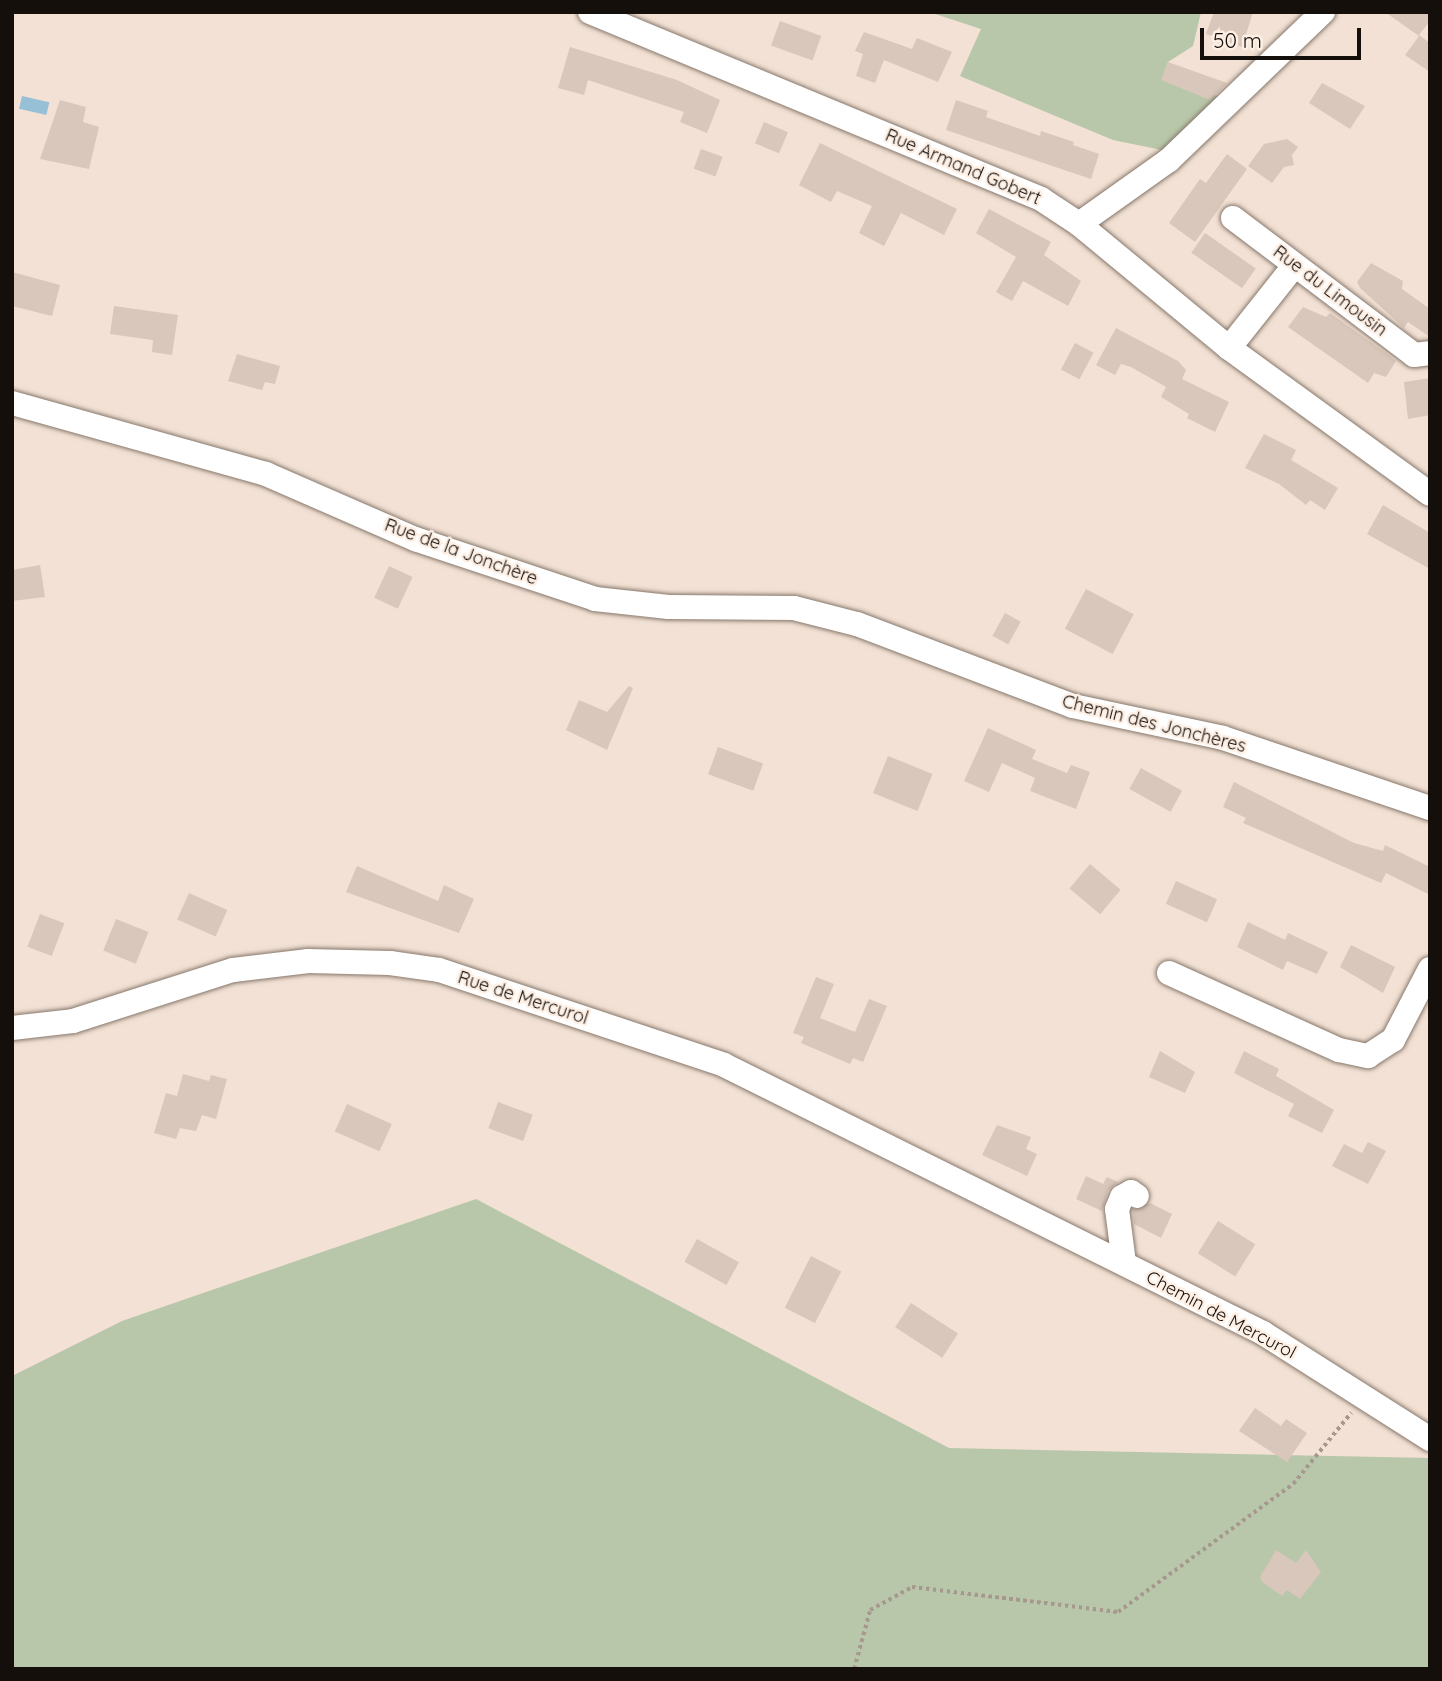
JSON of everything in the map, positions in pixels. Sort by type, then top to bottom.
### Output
[{"type":"street","name":"Rue Armand Gobert","points":[[590,12],[1041,199],[1079,224],[1229,348],[1430,494]]},
{"type":"street","points":[[1079,224],[1169,160],[1324,12]]},
{"type":"street","name":"Rue du Limousin","points":[[1233,218],[1414,355],[1430,353]]},
{"type":"street","points":[[1229,348],[1294,266]]},
{"type":"street","name":"Rue de la Jonchère","points":[[12,403],[265,474],[415,539],[595,599],[669,607],[794,608],[857,624],[920,647]]},
{"type":"street","name":"Chemin des Jonchères","points":[[920,647],[1073,706],[1223,738],[1430,808]]},
{"type":"street","name":"Rue de Mercurol","points":[[12,1028],[73,1021],[233,970],[308,961],[390,963],[439,970],[724,1065],[1004,1204]]},
{"type":"street","points":[[1170,973],[1339,1051],[1368,1056],[1393,1040],[1430,969]]},
{"type":"street","points":[[1124,1264],[1117,1209],[1122,1197],[1131,1192],[1137,1196]]},
{"type":"street","name":"Chemin de Mercurol","points":[[1004,1204],[1263,1333],[1430,1439]]},
{"type":"path","points":[[854,1669],[870,1610],[912,1587],[1118,1612],[1293,1484],[1363,1397]]},
{"type":"green space","points":[[929,12],[1201,12],[1193,46],[1168,62],[1162,80],[1222,97],[1162,150],[1113,140],[960,76],[981,29]]},
{"type":"green space","points":[[476,1199],[949,1448],[1430,1458],[1430,1669],[12,1669],[12,1376],[122,1321]]},
{"type":"water","points":[[22,96],[49,102],[46,115],[19,109]]},
{"type":"building","points":[[1214,12],[1253,12],[1242,47],[1206,34]]},
{"type":"building","points":[[1385,12],[1430,12],[1430,21],[1419,35],[1430,43],[1430,72],[1405,55],[1419,36]]},
{"type":"building","points":[[780,21],[821,36],[812,60],[771,45]]},
{"type":"building","points":[[864,32],[912,49],[917,38],[952,52],[938,82],[884,60],[875,83],[856,76],[863,54],[855,51]]},
{"type":"building","points":[[570,47],[677,80],[720,100],[707,133],[680,122],[684,112],[588,80],[584,95],[558,88]]},
{"type":"building","points":[[1168,62],[1227,83],[1210,100],[1161,80]]},
{"type":"building","points":[[1322,83],[1365,106],[1350,129],[1309,103]]},
{"type":"building","points":[[60,100],[86,107],[83,122],[99,127],[89,169],[40,159]]},
{"type":"building","points":[[956,100],[988,111],[986,117],[1040,136],[1041,131],[1099,154],[1091,179],[946,130]]},
{"type":"building","points":[[764,122],[788,132],[779,153],[755,143]]},
{"type":"building","points":[[1287,139],[1298,147],[1292,155],[1294,165],[1284,167],[1272,183],[1248,166],[1264,144]]},
{"type":"building","points":[[820,143],[957,209],[944,235],[901,213],[884,246],[859,233],[872,206],[837,191],[831,202],[799,185]]},
{"type":"building","points":[[701,149],[723,157],[715,177],[694,169]]},
{"type":"building","points":[[1227,154],[1247,169],[1195,242],[1169,223],[1200,179],[1206,183]]},
{"type":"building","points":[[989,209],[1051,242],[1044,255],[1081,281],[1068,306],[1023,281],[1012,301],[996,292],[1016,257],[976,233]]},
{"type":"building","points":[[1205,233],[1256,269],[1242,288],[1191,253]]},
{"type":"building","points":[[1371,263],[1403,281],[1402,289],[1430,309],[1430,337],[1408,322],[1404,328],[1360,288],[1357,282]]},
{"type":"building","points":[[12,272],[60,285],[52,316],[12,306]]},
{"type":"building","points":[[114,306],[178,315],[172,355],[152,352],[153,340],[110,334]]},
{"type":"building","points":[[1303,307],[1326,317],[1330,313],[1396,361],[1386,377],[1374,373],[1368,383],[1288,327]]},
{"type":"building","points":[[1116,328],[1178,361],[1186,370],[1182,379],[1229,402],[1215,432],[1187,418],[1189,414],[1161,397],[1166,387],[1131,367],[1121,364],[1115,375],[1096,365]]},
{"type":"building","points":[[1075,343],[1094,353],[1079,379],[1061,369]]},
{"type":"building","points":[[237,354],[280,366],[275,384],[265,382],[262,390],[228,381]]},
{"type":"building","points":[[1430,378],[1430,415],[1408,419],[1404,382]]},
{"type":"building","points":[[1264,434],[1296,450],[1291,460],[1338,488],[1325,510],[1310,500],[1306,505],[1279,484],[1245,468]]},
{"type":"building","points":[[1383,505],[1430,533],[1430,569],[1367,534]]},
{"type":"building","points":[[40,565],[45,597],[12,601],[12,570]]},
{"type":"building","points":[[389,566],[413,577],[398,609],[374,598]]},
{"type":"building","points":[[1086,589],[1134,614],[1113,654],[1065,629]]},
{"type":"building","points":[[1005,613],[1021,622],[1008,644],[992,636]]},
{"type":"building","points":[[629,686],[633,688],[607,750],[566,730],[579,700],[607,712]]},
{"type":"building","points":[[988,728],[1036,750],[1032,759],[1067,773],[1071,765],[1090,772],[1076,809],[1030,791],[1035,778],[1002,763],[989,792],[964,781]]},
{"type":"building","points":[[718,747],[763,763],[753,791],[708,774]]},
{"type":"building","points":[[888,756],[933,774],[918,811],[873,793]]},
{"type":"building","points":[[1141,768],[1182,791],[1170,812],[1129,789]]},
{"type":"building","points":[[1234,782],[1354,843],[1383,851],[1385,845],[1430,867],[1430,895],[1386,873],[1381,883],[1243,823],[1246,818],[1223,807]]},
{"type":"building","points":[[1090,864],[1121,890],[1100,914],[1069,889]]},
{"type":"building","points":[[357,866],[438,901],[444,885],[474,899],[459,933],[346,892]]},
{"type":"building","points":[[1176,881],[1217,899],[1207,922],[1166,904]]},
{"type":"building","points":[[189,893],[227,910],[216,937],[177,919]]},
{"type":"building","points":[[40,914],[64,923],[52,956],[27,947]]},
{"type":"building","points":[[116,919],[148,932],[136,964],[103,951]]},
{"type":"building","points":[[1248,922],[1285,940],[1288,933],[1328,952],[1317,974],[1287,961],[1283,970],[1237,947]]},
{"type":"building","points":[[1351,945],[1395,967],[1383,993],[1340,967]]},
{"type":"building","points":[[816,977],[834,984],[820,1018],[855,1032],[869,999],[887,1006],[863,1062],[853,1058],[850,1064],[801,1043],[804,1037],[793,1033]]},
{"type":"building","points":[[1160,1051],[1195,1072],[1185,1093],[1149,1077]]},
{"type":"building","points":[[1244,1051],[1279,1069],[1276,1076],[1334,1110],[1322,1133],[1288,1116],[1294,1104],[1234,1073]]},
{"type":"building","points":[[183,1074],[209,1081],[211,1075],[227,1079],[216,1119],[202,1115],[196,1131],[180,1128],[176,1139],[154,1133],[166,1093],[177,1096]]},
{"type":"building","points":[[498,1102],[533,1115],[523,1141],[488,1128]]},
{"type":"building","points":[[347,1104],[392,1124],[380,1151],[335,1131]]},
{"type":"building","points":[[997,1125],[1031,1137],[1026,1149],[1037,1154],[1027,1176],[982,1155]]},
{"type":"building","points":[[1368,1142],[1386,1151],[1368,1184],[1332,1166],[1344,1144],[1362,1153]]},
{"type":"building","points":[[1086,1176],[1103,1184],[1107,1177],[1118,1182],[1108,1191],[1102,1211],[1076,1199]]},
{"type":"building","points":[[1150,1203],[1172,1214],[1161,1238],[1134,1224],[1133,1210]]},
{"type":"building","points":[[1218,1221],[1255,1244],[1235,1277],[1198,1253]]},
{"type":"building","points":[[697,1239],[739,1262],[726,1285],[684,1262]]},
{"type":"building","points":[[811,1256],[841,1271],[815,1323],[785,1308]]},
{"type":"building","points":[[911,1303],[958,1333],[942,1358],[895,1327]]},
{"type":"building","points":[[1255,1408],[1281,1426],[1286,1419],[1307,1433],[1287,1462],[1239,1431]]},
{"type":"building","points":[[1276,1550],[1296,1563],[1306,1550],[1321,1572],[1300,1599],[1287,1590],[1282,1596],[1262,1582],[1260,1577]]}]
